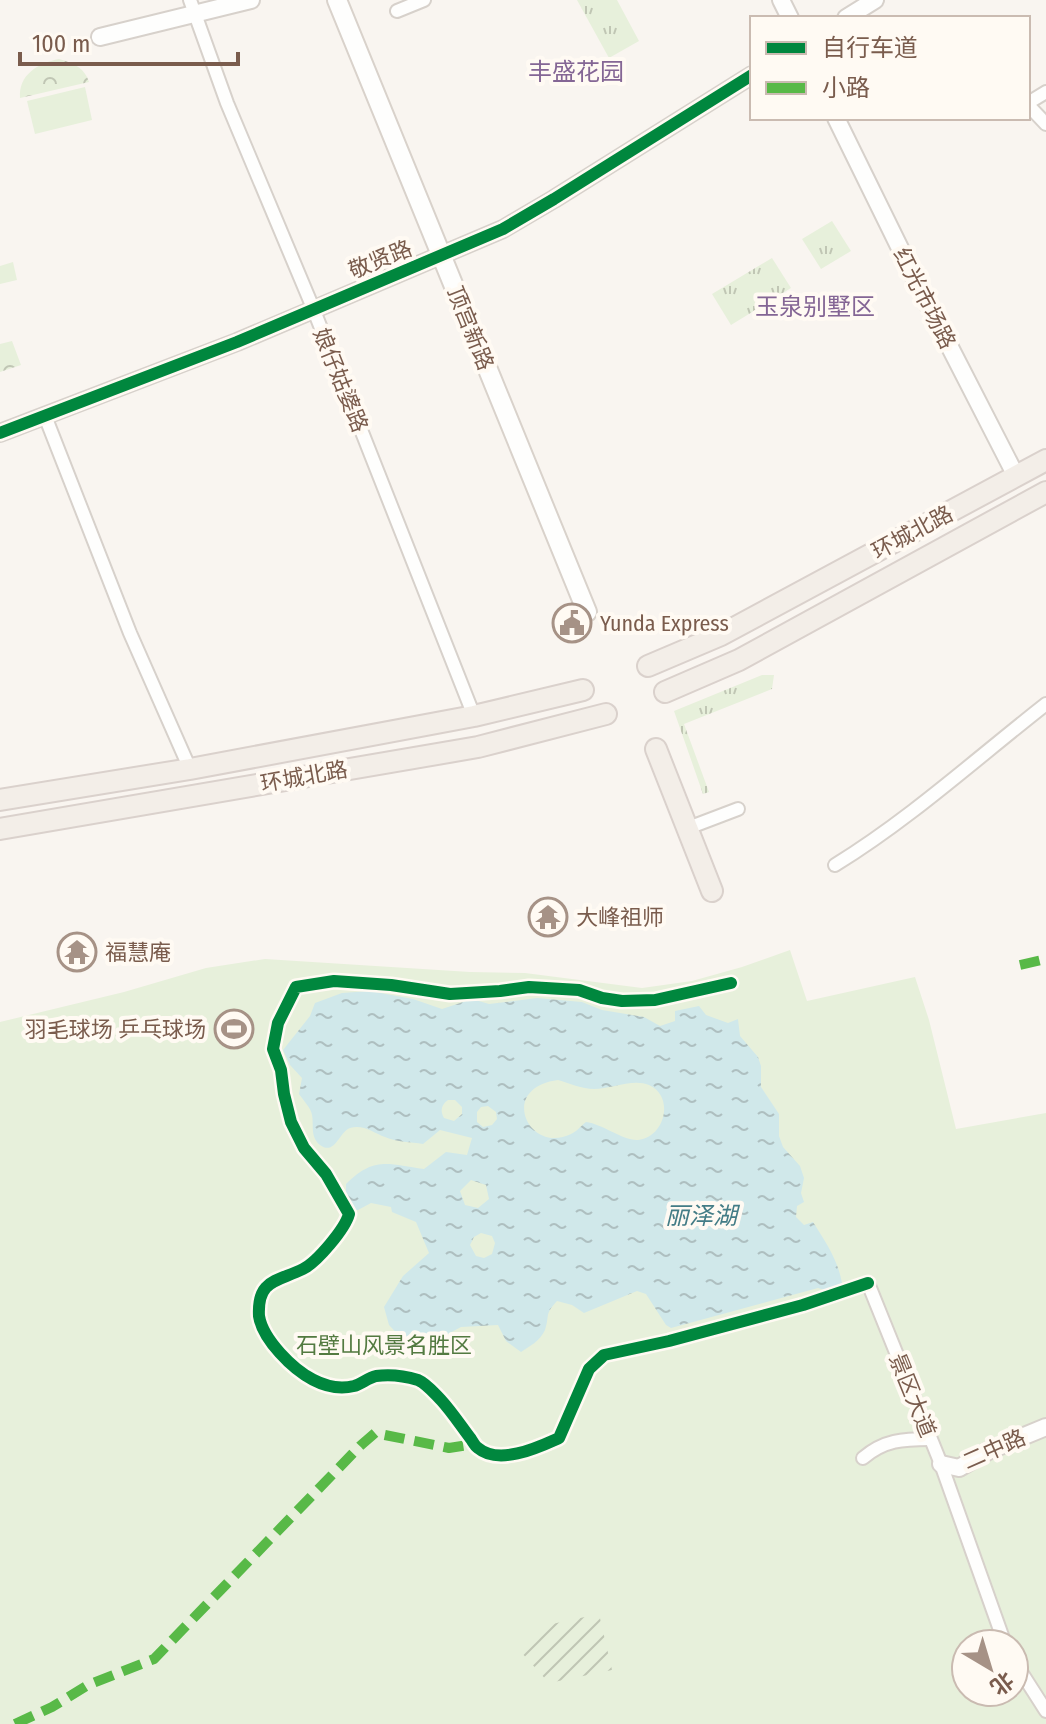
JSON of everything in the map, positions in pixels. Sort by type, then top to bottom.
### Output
[{"type":"main road","name":"顶宫新路","points":[[337,0],[587,612]]},
{"type":"main road","name":"环城北路","points":[[648,666],[721,635],[1046,460]]},
{"type":"main road","name":"环城北路","points":[[665,692],[739,660],[1046,492]]},
{"type":"main road","name":"环城北路","points":[[0,800],[190,769],[474,716],[583,690]]},
{"type":"main road","name":"环城北路","points":[[0,829],[478,747],[606,714]]},
{"type":"main road","points":[[656,749],[712,891]]},
{"type":"street","points":[[100,37],[192,6],[251,0]]},
{"type":"street","points":[[397,11],[424,0]]},
{"type":"street","points":[[849,16],[875,0]]},
{"type":"street","name":"娘仔姑婆路","points":[[192,6],[227,103],[313,308],[474,716]]},
{"type":"street","name":"敬贤路","points":[[0,433],[237,342],[503,229],[750,76]]},
{"type":"street","points":[[1030,106],[1046,124]]},
{"type":"street","name":"红光市场路","points":[[837,120],[1016,476]]},
{"type":"street","points":[[45,416],[130,633],[190,769]]},
{"type":"street","points":[[835,865],[910,812],[1046,704]]},
{"type":"street","points":[[688,828],[738,809]]},
{"type":"street","name":"景区大道","points":[[868,1283],[941,1464],[999,1628]]},
{"type":"street","name":"二中路","points":[[941,1464],[959,1468],[988,1451],[1046,1427]]},
{"type":"street","points":[[863,1458],[873,1450],[900,1439],[930,1439]]},
{"type":"street","points":[[1030,1686],[1046,1711]]},
{"type":"green space","points":[[577,0],[617,0],[639,41],[609,58]]},
{"type":"green space","points":[[59,59],[77,66],[89,82],[20,98],[22,83],[31,71]]},
{"type":"green space","points":[[85,87],[92,120],[35,134],[27,101]]},
{"type":"green space","points":[[832,221],[851,251],[821,269],[802,239]]},
{"type":"green space","points":[[772,258],[791,288],[731,325],[712,294]]},
{"type":"green space","points":[[13,262],[17,280],[0,284],[0,266]]},
{"type":"green space","points":[[12,341],[21,365],[0,372],[0,344]]},
{"type":"green space","points":[[762,675],[774,675],[772,689],[684,724],[709,792],[703,794],[674,711]]},
{"type":"green space","name":"石壁山风景名胜区","points":[[790,950],[807,1001],[915,977],[956,1129],[1046,1113],[1046,1724],[0,1724],[0,1022],[124,992],[206,968],[265,959],[525,973],[642,988],[692,981]]},
{"type":"green space","points":[[599,1614],[612,1670],[549,1683],[520,1651],[552,1624]]},
{"type":"water","name":"丽泽湖","points":[[370,991],[413,999],[442,1009],[472,999],[489,1004],[537,998],[582,1002],[602,1010],[644,1017],[660,1026],[675,1021],[675,1011],[699,1006],[706,1015],[728,1023],[738,1019],[740,1036],[758,1057],[761,1087],[779,1114],[779,1136],[783,1147],[800,1166],[804,1178],[801,1193],[804,1202],[797,1206],[796,1217],[804,1225],[813,1222],[834,1259],[842,1283],[825,1290],[818,1288],[671,1328],[646,1294],[637,1291],[584,1313],[572,1305],[557,1301],[549,1312],[543,1334],[521,1352],[506,1341],[498,1325],[461,1327],[433,1342],[407,1344],[389,1325],[384,1307],[403,1276],[429,1253],[416,1222],[392,1212],[391,1207],[371,1203],[352,1210],[346,1198],[346,1184],[373,1166],[391,1164],[424,1169],[446,1152],[467,1155],[472,1138],[440,1130],[423,1144],[394,1140],[355,1127],[346,1130],[329,1148],[317,1142],[311,1112],[299,1094],[302,1078],[290,1065],[283,1050],[310,1016],[315,1003],[342,993]],"holes":[[[558,1080],[601,1089],[643,1083],[657,1090],[662,1098],[663,1116],[655,1132],[638,1140],[586,1122],[571,1134],[556,1138],[543,1136],[532,1128],[524,1106],[528,1095],[539,1085]],[[455,1100],[462,1107],[462,1114],[454,1121],[444,1118],[442,1108],[446,1102]],[[488,1106],[496,1112],[497,1119],[492,1125],[483,1127],[477,1122],[477,1112],[481,1107]],[[471,1180],[486,1185],[489,1199],[478,1208],[465,1205],[460,1191]],[[481,1233],[492,1236],[495,1243],[492,1254],[484,1258],[476,1256],[470,1245],[474,1237]]]},
{"type":"marked path","points":[[1020,965],[1046,959]]},
{"type":"marked path","points":[[15,1724],[52,1707],[88,1685],[154,1659],[375,1433],[449,1448],[475,1444]]},
{"type":"cycle path","points":[[0,433],[237,342],[503,229],[750,76]]},
{"type":"cycle path","points":[[731,983],[655,1000],[622,1001],[579,990],[529,987],[450,994],[334,981],[296,987],[278,1023],[273,1049],[281,1070],[291,1122],[304,1148],[326,1174],[349,1214],[316,1260],[265,1288],[259,1304],[262,1326],[287,1360],[323,1384],[354,1386],[373,1377],[387,1375],[418,1380],[445,1405],[477,1447],[487,1453],[508,1455],[559,1438],[589,1369],[604,1355],[803,1305],[868,1283]]},
{"type":"place","name":"Yunda Express","points":[[572,623]]},
{"type":"place","name":"大峰祖师","points":[[548,917]]},
{"type":"place","name":"福慧庵","points":[[77,952]]},
{"type":"place","name":"羽毛球场 乒乓球场","points":[[234,1029]]},
{"type":"district","name":"丰盛花园","points":[[576,72]]},
{"type":"district","name":"玉泉别墅区","points":[[815,307]]}]
